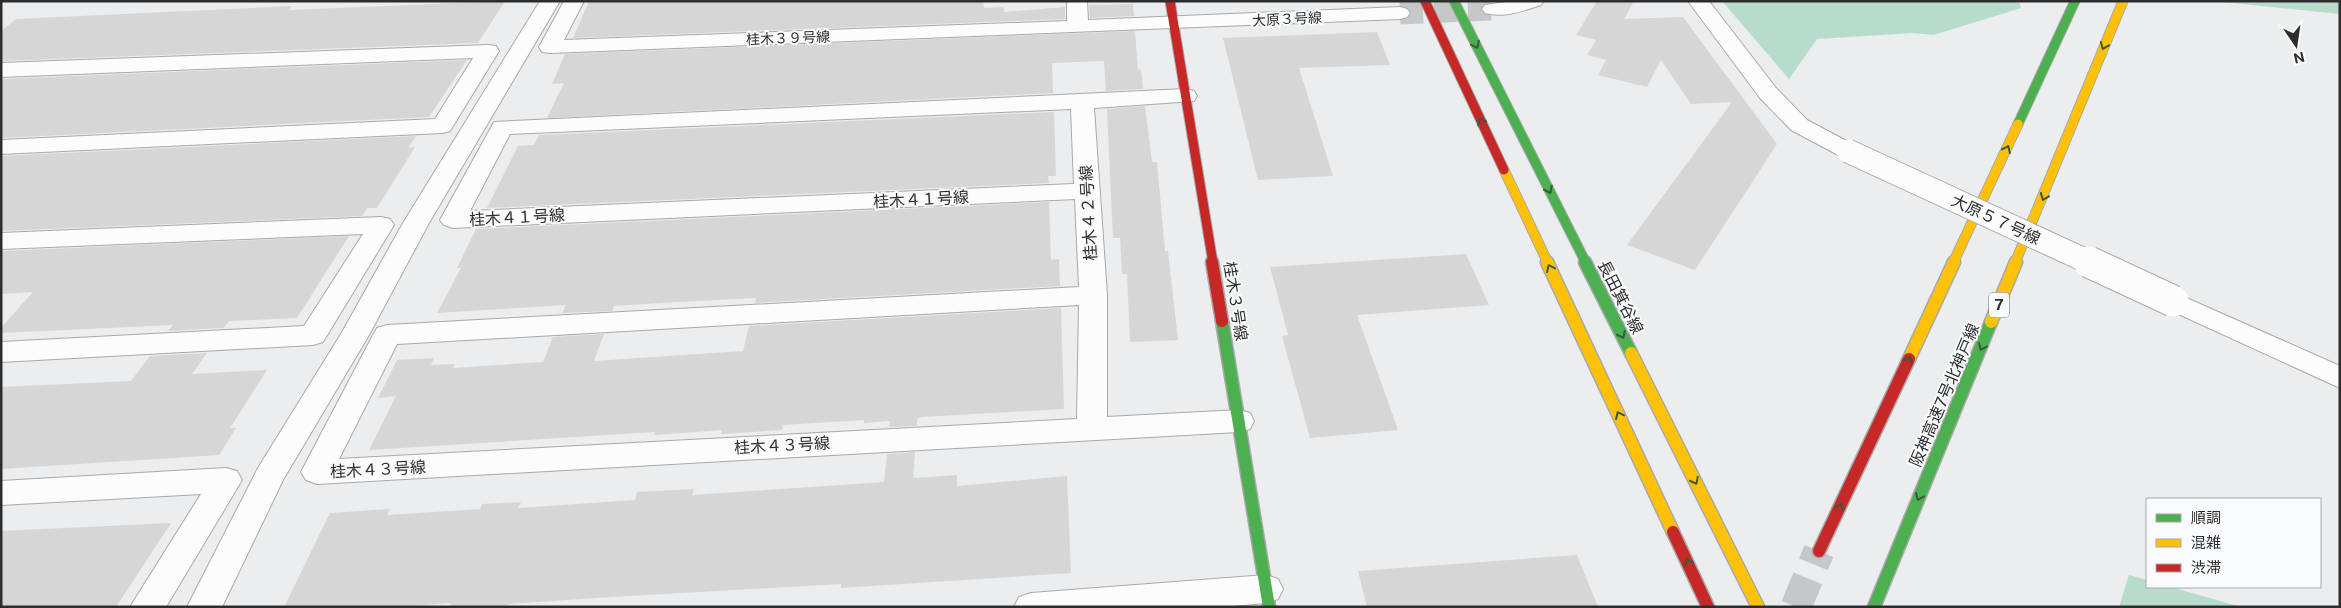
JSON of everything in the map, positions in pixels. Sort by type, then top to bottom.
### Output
[{"type":"main road","name":"桂木３号線","points":[[1170,1],[1267,598]]},
{"type":"main road","points":[[1425,1],[1708,607]]},
{"type":"main road","name":"長田箕谷線","points":[[1454,1],[1758,607]]},
{"type":"main road","points":[[1819,551],[2075,1]]},
{"type":"main road","name":"阪神高速7号北神戸線","points":[[1874,607],[2122,1]]},
{"type":"street","points":[[204,607],[269,476],[355,335],[416,223],[550,1]]},
{"type":"street","name":"桂木３９号線","points":[[574,1],[550,47],[1078,27]]},
{"type":"street","points":[[1077,1],[1078,27]]},
{"type":"street","points":[[1492,10],[1513,8],[1534,1]]},
{"type":"street","name":"大原５７号線","points":[[1698,1],[1768,93],[1799,125],[1848,151],[2340,378]]},
{"type":"street","name":"大原３号線","points":[[1078,27],[1400,13]]},
{"type":"street","points":[[1,70],[488,51],[442,126],[1,146]]},
{"type":"street","points":[[1082,102],[1186,96]]},
{"type":"street","name":"桂木４２号線","points":[[1082,102],[1093,295],[1092,427]]},
{"type":"street","name":"桂木４１号線","points":[[1082,102],[502,127],[453,220],[1087,191]]},
{"type":"street","points":[[1,242],[381,225],[313,335],[1,352]]},
{"type":"street","name":"桂木４３号線","points":[[1093,295],[387,335],[317,472],[1092,427],[1238,421]]},
{"type":"street","points":[[1,493],[226,480],[147,607]]},
{"type":"street","points":[[1031,607],[1267,598]]},
{"type":"green space","points":[[1722,1],[2019,1],[2021,8],[1934,35],[1912,33],[1817,39],[1789,79]]},
{"type":"green space","points":[[2212,1],[2340,1],[2340,14]]},
{"type":"green space","points":[[2129,575],[2146,580],[2146,588],[2174,588],[2241,607],[2119,607]]},
{"type":"building","points":[[505,1],[478,43],[1,61],[1,31],[16,19],[292,6],[288,10]]},
{"type":"building","points":[[589,1],[983,1],[984,8],[1004,7],[1004,12],[1065,7],[1065,19],[573,38]]},
{"type":"building","points":[[1597,1],[1634,1],[1624,19],[1683,17],[1777,144],[1695,270],[1627,245],[1732,102],[1691,104],[1661,60],[1647,87],[1598,75],[1606,60],[1587,55],[1596,40],[1576,35]]},
{"type":"building","points":[[1133,4],[1134,16],[1090,18],[1089,5]]},
{"type":"building","points":[[1135,31],[1138,70],[1141,69],[1143,89],[1106,91],[1104,61],[1052,63],[1053,93],[547,118],[564,83],[552,84],[565,54]]},
{"type":"building","points":[[1377,32],[1390,65],[1299,68],[1333,176],[1258,180],[1223,38]]},
{"type":"building","points":[[467,60],[429,117],[1,138],[1,79]]},
{"type":"building","points":[[1145,106],[1152,162],[1157,162],[1165,251],[1168,251],[1178,340],[1130,342],[1127,274],[1122,274],[1120,238],[1113,238],[1107,109]]},
{"type":"building","points":[[1054,112],[1056,176],[1048,176],[1049,183],[487,208],[518,146],[534,145],[539,135]]},
{"type":"building","points":[[416,136],[408,148],[415,147],[377,208],[367,208],[362,216],[1,231],[1,156]]},
{"type":"building","points":[[1049,202],[1051,260],[1059,259],[1060,286],[755,303],[756,298],[660,303],[614,306],[612,311],[562,313],[566,305],[437,313],[461,268],[457,268],[476,229]]},
{"type":"building","points":[[349,236],[297,318],[229,321],[224,328],[168,331],[173,325],[1,333],[1,328],[33,292],[1,294],[1,251]]},
{"type":"building","points":[[1466,254],[1489,305],[1357,315],[1398,430],[1310,438],[1282,336],[1288,335],[1270,267]]},
{"type":"building","points":[[1061,308],[1064,409],[921,417],[917,419],[917,426],[889,427],[890,421],[864,423],[864,420],[783,425],[782,430],[721,434],[722,430],[654,435],[655,432],[369,450],[396,396],[378,398],[397,360],[434,358],[431,365],[455,364],[453,368],[543,362],[553,337],[604,334],[594,361],[743,351],[749,326]]},
{"type":"building","points":[[207,353],[192,374],[267,370],[230,428],[236,428],[219,455],[1,469],[1,387],[131,381],[150,356]]},
{"type":"building","points":[[915,452],[913,478],[957,475],[957,486],[1067,476],[1071,573],[841,588],[841,584],[612,597],[508,604],[507,607],[450,607],[451,603],[400,607],[284,607],[330,513],[390,509],[387,515],[480,509],[482,504],[521,502],[518,508],[635,500],[637,492],[694,489],[692,495],[884,482],[887,454]]},
{"type":"building","points":[[171,523],[116,607],[1,607],[1,531]]},
{"type":"building","points":[[1577,555],[1598,607],[1367,607],[1358,571]]},
{"type":"tunnel","points":[[1400,13],[1492,9]]},
{"type":"tunnel","points":[[1796,607],[1819,551]]},
{"type":"traffic: fast","points":[[1454,1],[1631,353]]},
{"type":"traffic: fast","points":[[2018,124],[2075,1]]},
{"type":"traffic: fast","points":[[1222,321],[1269,607]]},
{"type":"traffic: fast","points":[[1874,607],[1991,322]]},
{"type":"traffic: slow","points":[[1991,322],[2123,1]]},
{"type":"traffic: slow","points":[[1909,359],[2018,124]]},
{"type":"traffic: slow","points":[[1504,170],[1673,532]]},
{"type":"traffic: slow","points":[[1631,353],[1758,607]]},
{"type":"traffic: jam","points":[[1170,1],[1222,321]]},
{"type":"traffic: jam","points":[[1425,1],[1504,170]]},
{"type":"traffic: jam","points":[[1819,551],[1909,359]]},
{"type":"traffic: jam","points":[[1673,532],[1708,607]]}]
